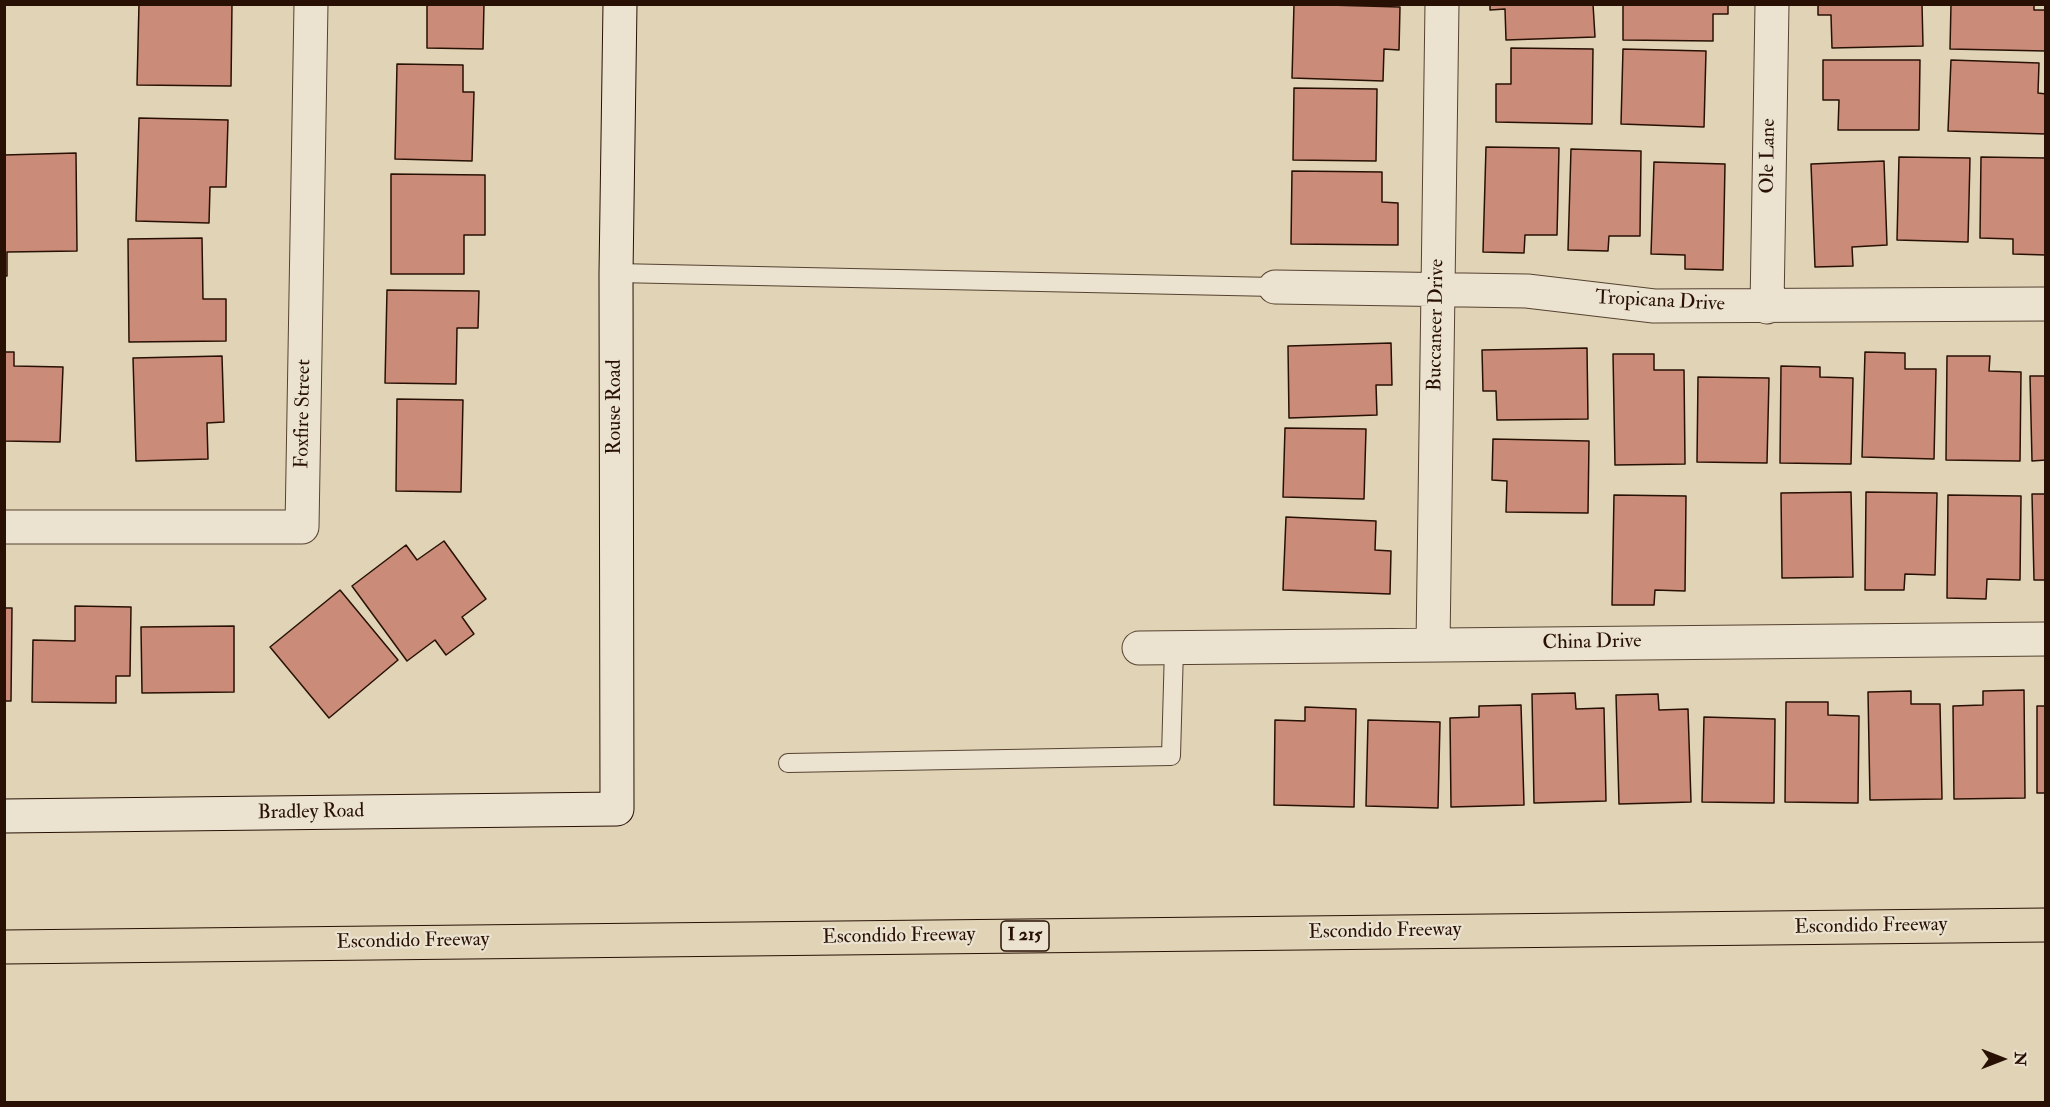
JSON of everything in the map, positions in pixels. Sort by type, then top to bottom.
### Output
[{"type":"highway","name":"Escondido Freeway","points":[[4,947],[2046,926]]},
{"type":"street","name":"Foxfire Street","points":[[4,527],[302,527],[310,4]]},
{"type":"street","name":"Rouse Road","points":[[617,809],[616,273],[620,4]]},
{"type":"street","name":"Buccaneer Drive","points":[[1432,645],[1442,4]]},
{"type":"street","name":"Ole Lane","points":[[1767,307],[1772,4]]},
{"type":"street","name":"Tropicana Drive","points":[[1275,287],[1527,291],[1654,306],[2046,304]]},
{"type":"street","name":"China Drive","points":[[1139,648],[2046,639]]},
{"type":"street","name":"Bradley Road","points":[[4,816],[617,809]]},
{"type":"lane","points":[[616,273],[1275,287]]},
{"type":"lane","points":[[788,763],[1171,756],[1174,648]]},
{"type":"building","points":[[139,4],[232,4],[231,86],[137,85]]},
{"type":"building","points":[[427,4],[484,4],[483,49],[427,48]]},
{"type":"building","points":[[1294,4],[1400,7],[1399,50],[1384,49],[1383,81],[1292,78]]},
{"type":"building","points":[[1490,4],[1593,4],[1595,37],[1506,40],[1505,9],[1490,10]]},
{"type":"building","points":[[1623,4],[1728,4],[1728,14],[1713,14],[1713,41],[1623,40]]},
{"type":"building","points":[[1818,4],[1922,4],[1923,46],[1832,48],[1831,15],[1818,15]]},
{"type":"building","points":[[1951,4],[2034,4],[2034,10],[2046,10],[2046,51],[1950,49]]},
{"type":"building","points":[[1511,48],[1593,49],[1592,124],[1496,122],[1496,84],[1511,84]]},
{"type":"building","points":[[1623,49],[1706,51],[1704,127],[1621,124]]},
{"type":"building","points":[[1823,60],[1920,60],[1919,130],[1838,130],[1839,100],[1823,100]]},
{"type":"building","points":[[1951,60],[2039,63],[2038,93],[2046,94],[2046,134],[1948,131]]},
{"type":"building","points":[[397,64],[463,65],[463,92],[474,92],[472,161],[395,159]]},
{"type":"building","points":[[1294,88],[1377,89],[1376,161],[1293,160]]},
{"type":"building","points":[[139,118],[228,120],[226,187],[210,187],[209,223],[136,221]]},
{"type":"building","points":[[1486,147],[1559,148],[1557,235],[1525,235],[1524,253],[1483,252]]},
{"type":"building","points":[[1571,149],[1641,151],[1640,236],[1609,236],[1608,251],[1568,250]]},
{"type":"building","points":[[76,153],[77,251],[7,252],[7,276],[4,276],[4,155]]},
{"type":"building","points":[[1899,157],[1970,158],[1968,242],[1897,240]]},
{"type":"building","points":[[1981,157],[2046,158],[2046,255],[2013,254],[2013,239],[1980,238]]},
{"type":"building","points":[[1884,161],[1887,245],[1852,247],[1853,266],[1815,267],[1811,164]]},
{"type":"building","points":[[1654,162],[1725,164],[1723,270],[1685,269],[1685,255],[1651,254]]},
{"type":"building","points":[[1292,171],[1382,172],[1382,202],[1398,203],[1398,245],[1291,244]]},
{"type":"building","points":[[391,174],[485,175],[485,235],[464,235],[464,274],[391,274]]},
{"type":"building","points":[[202,238],[203,299],[226,299],[226,341],[129,342],[128,239]]},
{"type":"building","points":[[387,290],[479,291],[478,328],[457,328],[456,384],[385,383]]},
{"type":"building","points":[[1391,343],[1392,385],[1376,385],[1377,415],[1289,418],[1288,346]]},
{"type":"building","points":[[1587,348],[1588,419],[1497,420],[1496,391],[1483,391],[1482,350]]},
{"type":"building","points":[[4,352],[14,352],[14,366],[63,367],[60,442],[4,441]]},
{"type":"building","points":[[1865,352],[1905,353],[1905,369],[1936,369],[1934,459],[1862,457]]},
{"type":"building","points":[[1613,354],[1654,354],[1654,370],[1684,370],[1685,464],[1615,465]]},
{"type":"building","points":[[222,356],[224,422],[207,423],[208,459],[136,461],[133,358]]},
{"type":"building","points":[[1947,356],[1990,356],[1989,371],[2021,372],[2020,461],[1946,460]]},
{"type":"building","points":[[1781,366],[1820,367],[1820,377],[1853,378],[1851,464],[1780,463]]},
{"type":"building","points":[[2030,376],[2046,376],[2046,460],[2032,461]]},
{"type":"building","points":[[1698,377],[1769,378],[1767,463],[1697,462]]},
{"type":"building","points":[[397,399],[463,400],[461,492],[396,491]]},
{"type":"building","points":[[1285,428],[1366,429],[1364,499],[1283,497]]},
{"type":"building","points":[[1493,439],[1589,441],[1588,513],[1506,512],[1507,481],[1492,480]]},
{"type":"building","points":[[1851,492],[1853,577],[1782,578],[1781,493]]},
{"type":"building","points":[[1866,492],[1937,493],[1935,575],[1905,574],[1904,590],[1865,590]]},
{"type":"building","points":[[2032,494],[2046,494],[2046,580],[2034,580]]},
{"type":"building","points":[[1614,495],[1686,496],[1685,591],[1655,590],[1654,605],[1612,605]]},
{"type":"building","points":[[1948,495],[2021,496],[2020,580],[1987,579],[1986,599],[1947,598]]},
{"type":"building","points":[[1286,517],[1376,521],[1375,550],[1391,551],[1390,594],[1283,590]]},
{"type":"building","points":[[444,541],[486,599],[462,617],[474,634],[446,655],[435,640],[407,661],[352,586],[406,545],[417,560]]},
{"type":"building","points":[[340,590],[398,660],[329,718],[270,647]]},
{"type":"building","points":[[75,606],[131,607],[130,676],[116,676],[116,703],[32,702],[33,640],[75,641]]},
{"type":"building","points":[[4,608],[12,608],[11,701],[4,701]]},
{"type":"building","points":[[234,626],[234,692],[142,693],[141,627]]},
{"type":"building","points":[[2024,690],[2025,798],[1954,799],[1953,706],[1983,705],[1983,691]]},
{"type":"building","points":[[1911,691],[1911,704],[1940,704],[1942,799],[1870,800],[1868,692]]},
{"type":"building","points":[[1575,693],[1576,709],[1604,708],[1606,801],[1534,803],[1532,694]]},
{"type":"building","points":[[1658,694],[1659,710],[1688,709],[1691,802],[1619,804],[1616,695]]},
{"type":"building","points":[[1786,702],[1828,702],[1828,715],[1859,716],[1858,803],[1785,802]]},
{"type":"building","points":[[1521,705],[1524,805],[1451,807],[1450,718],[1479,717],[1479,706]]},
{"type":"building","points":[[2037,706],[2046,706],[2046,793],[2037,793]]},
{"type":"building","points":[[1305,707],[1356,709],[1354,807],[1274,805],[1275,720],[1305,721]]},
{"type":"building","points":[[1704,717],[1775,719],[1774,803],[1702,802]]},
{"type":"building","points":[[1368,720],[1440,722],[1438,808],[1366,806]]}]
